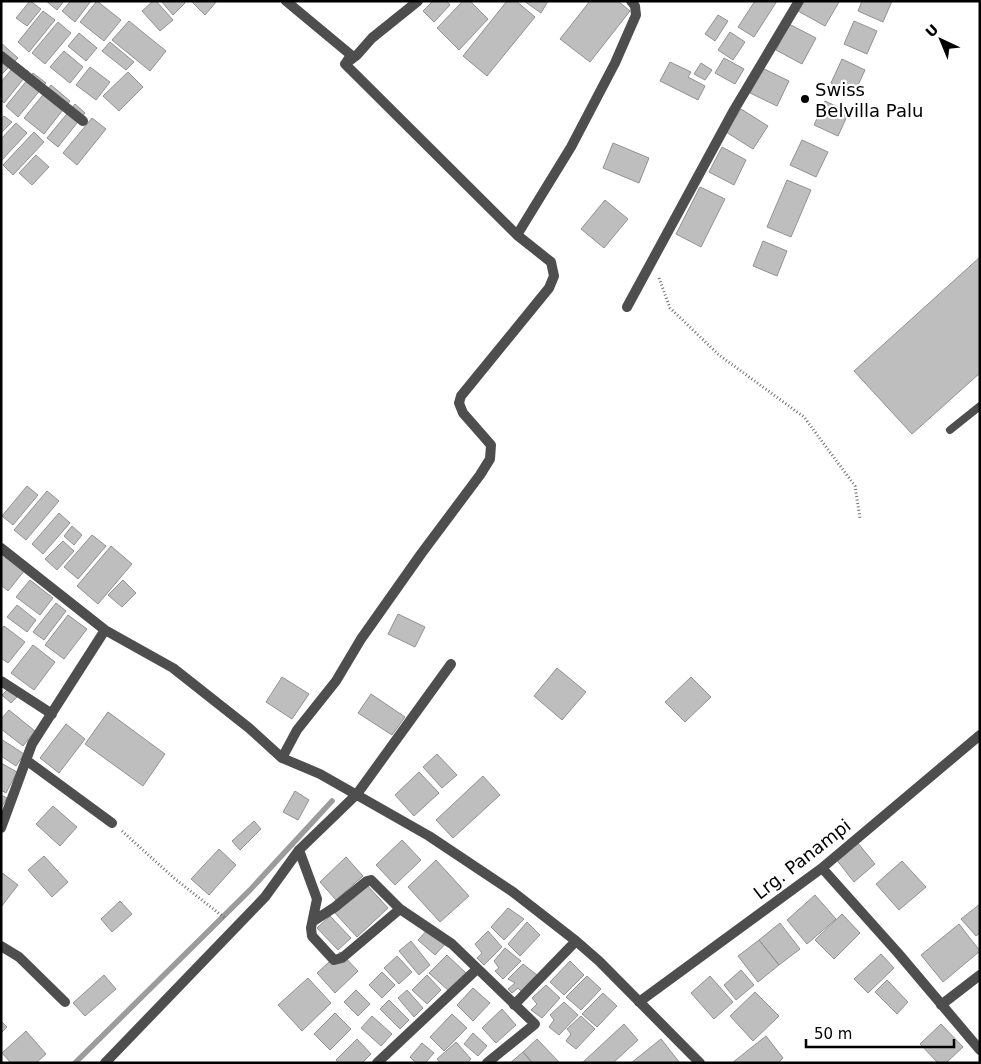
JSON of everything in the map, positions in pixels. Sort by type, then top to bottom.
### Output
[{"type":"street","points":[[286,1],[350,55],[346,64]]},
{"type":"street","points":[[346,64],[372,38],[418,1]]},
{"type":"street","points":[[517,235],[567,155],[615,62],[636,15],[635,6],[631,1]]},
{"type":"street","points":[[627,307],[734,110],[798,1]]},
{"type":"street","points":[[1,56],[83,121]]},
{"type":"street","points":[[282,758],[297,730],[336,681],[394,592],[490,459],[491,445],[463,413],[459,404],[461,396],[549,288],[554,276],[551,262],[517,235],[346,64]]},
{"type":"street","points":[[1,548],[105,630],[173,668],[250,728],[282,758],[320,774],[357,794],[478,867],[576,941],[700,1063]]},
{"type":"street","points":[[1,828],[32,744],[105,630]]},
{"type":"street","points":[[105,1063],[265,897],[299,850],[357,794],[451,664]]},
{"type":"street","points":[[1,681],[52,714]]},
{"type":"street","name":"Lrg. Panampi","points":[[639,1002],[822,868],[980,734]]},
{"type":"street","points":[[26,760],[112,823]]},
{"type":"street","points":[[299,850],[317,899],[315,920],[311,928],[312,936],[330,956],[337,960],[342,958],[400,909]]},
{"type":"street","points":[[822,868],[980,1050]]},
{"type":"street","points":[[315,920],[335,907],[366,881],[376,883],[400,909],[452,944],[535,1024],[487,1063]]},
{"type":"street","points":[[514,1005],[576,941]]},
{"type":"street","points":[[1,946],[28,965],[65,1002]]},
{"type":"street","points":[[377,1063],[477,969]]},
{"type":"street","points":[[942,1005],[980,975]]},
{"type":"lane","points":[[950,430],[980,406]]},
{"type":"path","points":[[652,261],[670,308],[719,355],[804,417],[855,486],[860,518]]},
{"type":"path","points":[[112,823],[175,879],[237,927]]},
{"type":"building","points":[[30,1],[41,9],[27,26],[16,18]]},
{"type":"building","points":[[46,1],[64,1],[57,10]]},
{"type":"building","points":[[71,1],[91,1],[75,22],[62,11]]},
{"type":"building","points":[[97,1],[121,20],[104,41],[80,22]]},
{"type":"building","points":[[153,1],[156,1],[173,20],[160,31],[142,11]]},
{"type":"building","points":[[161,1],[184,1],[185,3],[173,15]]},
{"type":"building","points":[[191,1],[217,1],[205,15]]},
{"type":"building","points":[[433,1],[447,1],[450,5],[434,22],[423,11]]},
{"type":"building","points":[[463,1],[470,1],[488,19],[459,50],[437,28]]},
{"type":"building","points":[[507,1],[516,1],[535,17],[487,76],[463,56]]},
{"type":"building","points":[[524,1],[548,1],[541,13]]},
{"type":"building","points":[[590,1],[618,1],[630,11],[590,62],[560,39]]},
{"type":"building","points":[[755,1],[777,1],[754,37],[738,27]]},
{"type":"building","name":"Swiss Belvilla Palu","points":[[803,1],[839,2],[825,26],[798,11]]},
{"type":"building","points":[[862,1],[892,1],[883,22],[858,11]]},
{"type":"building","points":[[43,11],[55,20],[29,52],[18,42]]},
{"type":"building","points":[[718,15],[728,21],[715,41],[705,34]]},
{"type":"building","points":[[129,21],[166,51],[150,71],[112,40]]},
{"type":"building","name":"Swiss Belvilla Palu","points":[[854,21],[877,31],[867,54],[844,44]]},
{"type":"building","points":[[58,22],[71,33],[45,64],[32,53]]},
{"type":"building","name":"Swiss Belvilla Palu","points":[[789,24],[816,38],[802,64],[776,50]]},
{"type":"building","points":[[730,32],[745,42],[733,60],[718,50]]},
{"type":"building","points":[[79,33],[97,48],[86,61],[68,46]]},
{"type":"building","points":[[110,42],[134,62],[126,70],[102,51]]},
{"type":"building","points":[[1,43],[18,58],[1,75]]},
{"type":"building","points":[[64,51],[83,67],[70,83],[50,67]]},
{"type":"building","points":[[724,58],[744,69],[735,84],[715,73]]},
{"type":"building","name":"Swiss Belvilla Palu","points":[[842,59],[865,70],[854,94],[831,83]]},
{"type":"building","points":[[670,62],[691,72],[688,77],[705,86],[698,100],[660,81]]},
{"type":"building","points":[[17,63],[29,72],[4,103],[1,100],[1,82]]},
{"type":"building","points":[[701,63],[712,70],[705,80],[694,74]]},
{"type":"building","points":[[90,67],[110,82],[96,100],[76,85]]},
{"type":"building","name":"Swiss Belvilla Palu","points":[[762,68],[789,81],[777,106],[750,93]]},
{"type":"building","points":[[128,72],[143,87],[119,111],[103,96]]},
{"type":"building","points":[[33,73],[46,83],[18,117],[6,106]]},
{"type":"building","points":[[51,85],[70,101],[44,134],[24,118]]},
{"type":"building","name":"Swiss Belvilla Palu","points":[[825,101],[849,112],[838,136],[814,125]]},
{"type":"building","points":[[75,104],[85,113],[58,147],[47,138]]},
{"type":"building","name":"Swiss Belvilla Palu","points":[[741,109],[768,126],[753,149],[726,132]]},
{"type":"building","points":[[4,116],[12,122],[1,133],[1,119]]},
{"type":"building","points":[[92,118],[106,129],[77,165],[63,153]]},
{"type":"building","points":[[16,123],[27,133],[1,161],[1,139]]},
{"type":"building","points":[[34,132],[44,142],[13,175],[3,165]]},
{"type":"building","name":"Swiss Belvilla Palu","points":[[802,140],[828,152],[816,177],[790,165]]},
{"type":"building","points":[[613,143],[649,158],[639,183],[603,168]]},
{"type":"building","points":[[722,147],[746,160],[734,185],[709,172]]},
{"type":"building","points":[[36,155],[49,167],[32,185],[19,173]]},
{"type":"building","points":[[787,180],[811,190],[791,237],[767,227]]},
{"type":"building","points":[[700,187],[725,199],[701,247],[676,234]]},
{"type":"building","points":[[605,200],[628,219],[604,248],[581,229]]},
{"type":"building","points":[[763,241],[787,251],[777,276],[753,266]]},
{"type":"building","points":[[980,257],[980,373],[912,434],[854,371]]},
{"type":"building","points":[[27,486],[38,495],[13,525],[2,516]]},
{"type":"building","points":[[47,491],[59,501],[26,540],[14,530]]},
{"type":"building","points":[[59,513],[70,523],[43,554],[32,544]]},
{"type":"building","points":[[72,526],[82,535],[74,545],[64,536]]},
{"type":"building","points":[[92,535],[106,546],[78,579],[64,567]]},
{"type":"building","points":[[63,541],[74,551],[57,570],[45,559]]},
{"type":"building","points":[[111,546],[132,564],[98,604],[77,586]]},
{"type":"building","points":[[1,551],[25,570],[8,591],[1,585]]},
{"type":"building","points":[[30,580],[53,598],[40,615],[16,597]]},
{"type":"building","points":[[123,580],[136,593],[122,607],[108,595]]},
{"type":"building","points":[[56,603],[66,611],[44,640],[33,632]]},
{"type":"building","points":[[17,605],[36,620],[27,632],[7,617]]},
{"type":"building","points":[[398,614],[425,627],[415,647],[388,634]]},
{"type":"building","points":[[68,615],[87,629],[64,659],[45,645]]},
{"type":"building","points":[[4,626],[25,642],[8,663],[1,658],[1,630]]},
{"type":"building","points":[[33,645],[55,662],[34,690],[11,673]]},
{"type":"building","points":[[557,668],[586,692],[562,720],[534,696]]},
{"type":"building","points":[[282,677],[309,694],[292,719],[266,702]]},
{"type":"building","points":[[691,677],[711,697],[685,722],[665,702]]},
{"type":"building","points":[[10,687],[19,695],[11,703],[2,695]]},
{"type":"building","points":[[371,694],[405,717],[392,735],[358,713]]},
{"type":"building","points":[[9,710],[35,731],[23,746],[1,729],[1,719]]},
{"type":"building","points":[[108,712],[165,754],[143,786],[85,744]]},
{"type":"building","points":[[66,724],[85,739],[59,773],[40,758]]},
{"type":"building","points":[[1,739],[24,754],[16,766],[1,756]]},
{"type":"building","points":[[437,754],[457,775],[442,788],[423,767]]},
{"type":"building","points":[[1,763],[17,772],[6,793],[1,790]]},
{"type":"building","points":[[419,772],[439,793],[414,816],[395,795]]},
{"type":"building","points":[[483,776],[500,795],[453,838],[436,820]]},
{"type":"building","points":[[295,791],[309,800],[298,820],[283,812]]},
{"type":"building","points":[[1,795],[7,798],[1,808]]},
{"type":"building","points":[[53,806],[77,827],[60,846],[36,824]]},
{"type":"building","points":[[254,821],[261,829],[240,850],[232,841]]},
{"type":"building","points":[[402,840],[421,860],[395,885],[376,865]]},
{"type":"building","points":[[857,842],[875,864],[854,882],[836,859]]},
{"type":"building","points":[[219,849],[236,865],[209,895],[191,879]]},
{"type":"building","points":[[44,856],[68,882],[52,897],[28,870]]},
{"type":"building","points":[[346,857],[363,876],[336,900],[320,882]]},
{"type":"building","points":[[436,860],[469,896],[440,922],[408,887]]},
{"type":"building","points":[[902,861],[926,887],[899,910],[876,884]]},
{"type":"building","points":[[1,872],[18,885],[1,907]]},
{"type":"building","points":[[366,884],[388,908],[357,937],[335,913]]},
{"type":"building","points":[[815,895],[836,919],[807,944],[787,920]]},
{"type":"building","points":[[120,901],[132,914],[112,932],[101,919]]},
{"type":"building","points":[[980,904],[980,933],[976,936],[961,919]]},
{"type":"building","points":[[508,908],[524,919],[504,940],[491,927]]},
{"type":"building","points":[[842,914],[860,933],[834,959],[815,940]]},
{"type":"building","points":[[330,916],[351,938],[338,950],[317,928]]},
{"type":"building","points":[[527,922],[540,935],[520,956],[508,944]]},
{"type":"building","points":[[780,923],[800,949],[779,965],[759,940]]},
{"type":"building","points":[[959,924],[980,951],[943,982],[921,955]]},
{"type":"building","points":[[430,927],[447,942],[435,955],[418,940]]},
{"type":"building","points":[[488,931],[502,947],[484,965],[477,958],[482,953],[475,944]]},
{"type":"building","points":[[759,940],[779,965],[758,982],[738,956]]},
{"type":"building","points":[[411,941],[430,965],[419,975],[399,951]]},
{"type":"building","points":[[505,948],[521,961],[503,979],[495,971],[499,968],[494,961]]},
{"type":"building","points":[[340,952],[358,971],[335,993],[317,973]]},
{"type":"building","points":[[881,954],[894,968],[868,993],[854,979]]},
{"type":"building","points":[[447,955],[467,974],[450,992],[429,973]]},
{"type":"building","points":[[397,956],[412,972],[399,984],[384,968]]},
{"type":"building","points":[[570,961],[584,975],[564,995],[550,982]]},
{"type":"building","points":[[523,964],[537,975],[522,992],[518,988],[512,993],[508,989],[515,983],[508,979]]},
{"type":"building","points":[[741,970],[754,985],[736,1000],[724,985]]},
{"type":"building","points":[[382,972],[395,985],[382,998],[369,985]]},
{"type":"building","points":[[104,975],[116,989],[85,1016],[73,1003]]},
{"type":"building","points":[[427,975],[441,990],[427,1004],[412,990]]},
{"type":"building","points":[[587,976],[601,989],[581,1010],[566,997]]},
{"type":"building","points":[[710,976],[733,1002],[714,1019],[691,993]]},
{"type":"building","points":[[308,978],[331,1003],[302,1031],[278,1005]]},
{"type":"building","points":[[887,980],[908,1002],[897,1014],[875,992]]},
{"type":"building","points":[[546,985],[560,998],[542,1018],[531,1010],[537,1004],[532,998]]},
{"type":"building","points":[[473,988],[490,1003],[473,1021],[457,1005]]},
{"type":"building","points":[[356,990],[370,1004],[358,1016],[344,1002]]},
{"type":"building","points":[[407,990],[423,1008],[414,1017],[398,998]]},
{"type":"building","points":[[755,992],[779,1016],[753,1041],[730,1016]]},
{"type":"building","points":[[603,993],[617,1006],[597,1027],[582,1014]]},
{"type":"building","points":[[389,1000],[409,1020],[400,1029],[380,1009]]},
{"type":"building","points":[[564,1002],[578,1015],[559,1035],[549,1027],[554,1020],[550,1015]]},
{"type":"building","points":[[502,1009],[516,1025],[496,1043],[482,1028]]},
{"type":"building","points":[[335,1013],[351,1029],[330,1050],[314,1034]]},
{"type":"building","points":[[452,1014],[467,1028],[444,1051],[430,1037]]},
{"type":"building","points":[[372,1016],[392,1034],[381,1046],[361,1028]]},
{"type":"building","points":[[581,1016],[595,1029],[576,1049],[566,1041],[571,1034],[567,1029]]},
{"type":"building","points":[[1,1021],[7,1027],[1,1033]]},
{"type":"building","points":[[624,1024],[638,1040],[613,1063],[582,1063]]},
{"type":"building","points":[[941,1024],[963,1047],[946,1063],[938,1063],[920,1044]]},
{"type":"building","points":[[26,1031],[46,1054],[36,1063],[11,1063],[2,1053]]},
{"type":"building","points":[[473,1033],[487,1046],[478,1056],[464,1044]]},
{"type":"building","points":[[766,1036],[783,1058],[778,1063],[732,1063]]},
{"type":"building","points":[[357,1039],[371,1054],[362,1063],[339,1063],[336,1060]]},
{"type":"building","points":[[537,1039],[559,1063],[533,1063],[523,1052]]},
{"type":"building","points":[[661,1039],[680,1063],[631,1063]]},
{"type":"building","points":[[456,1042],[471,1059],[467,1063],[440,1063],[437,1059]]},
{"type":"building","points":[[422,1043],[434,1053],[425,1063],[416,1063],[410,1057]]},
{"type":"building","points":[[523,1052],[532,1063],[510,1063]]},
{"type":"waterway","points":[[75,1063],[250,890],[332,801]]},
{"type":"place","name":"Swiss Belvilla Palu","points":[[805,99]]}]
